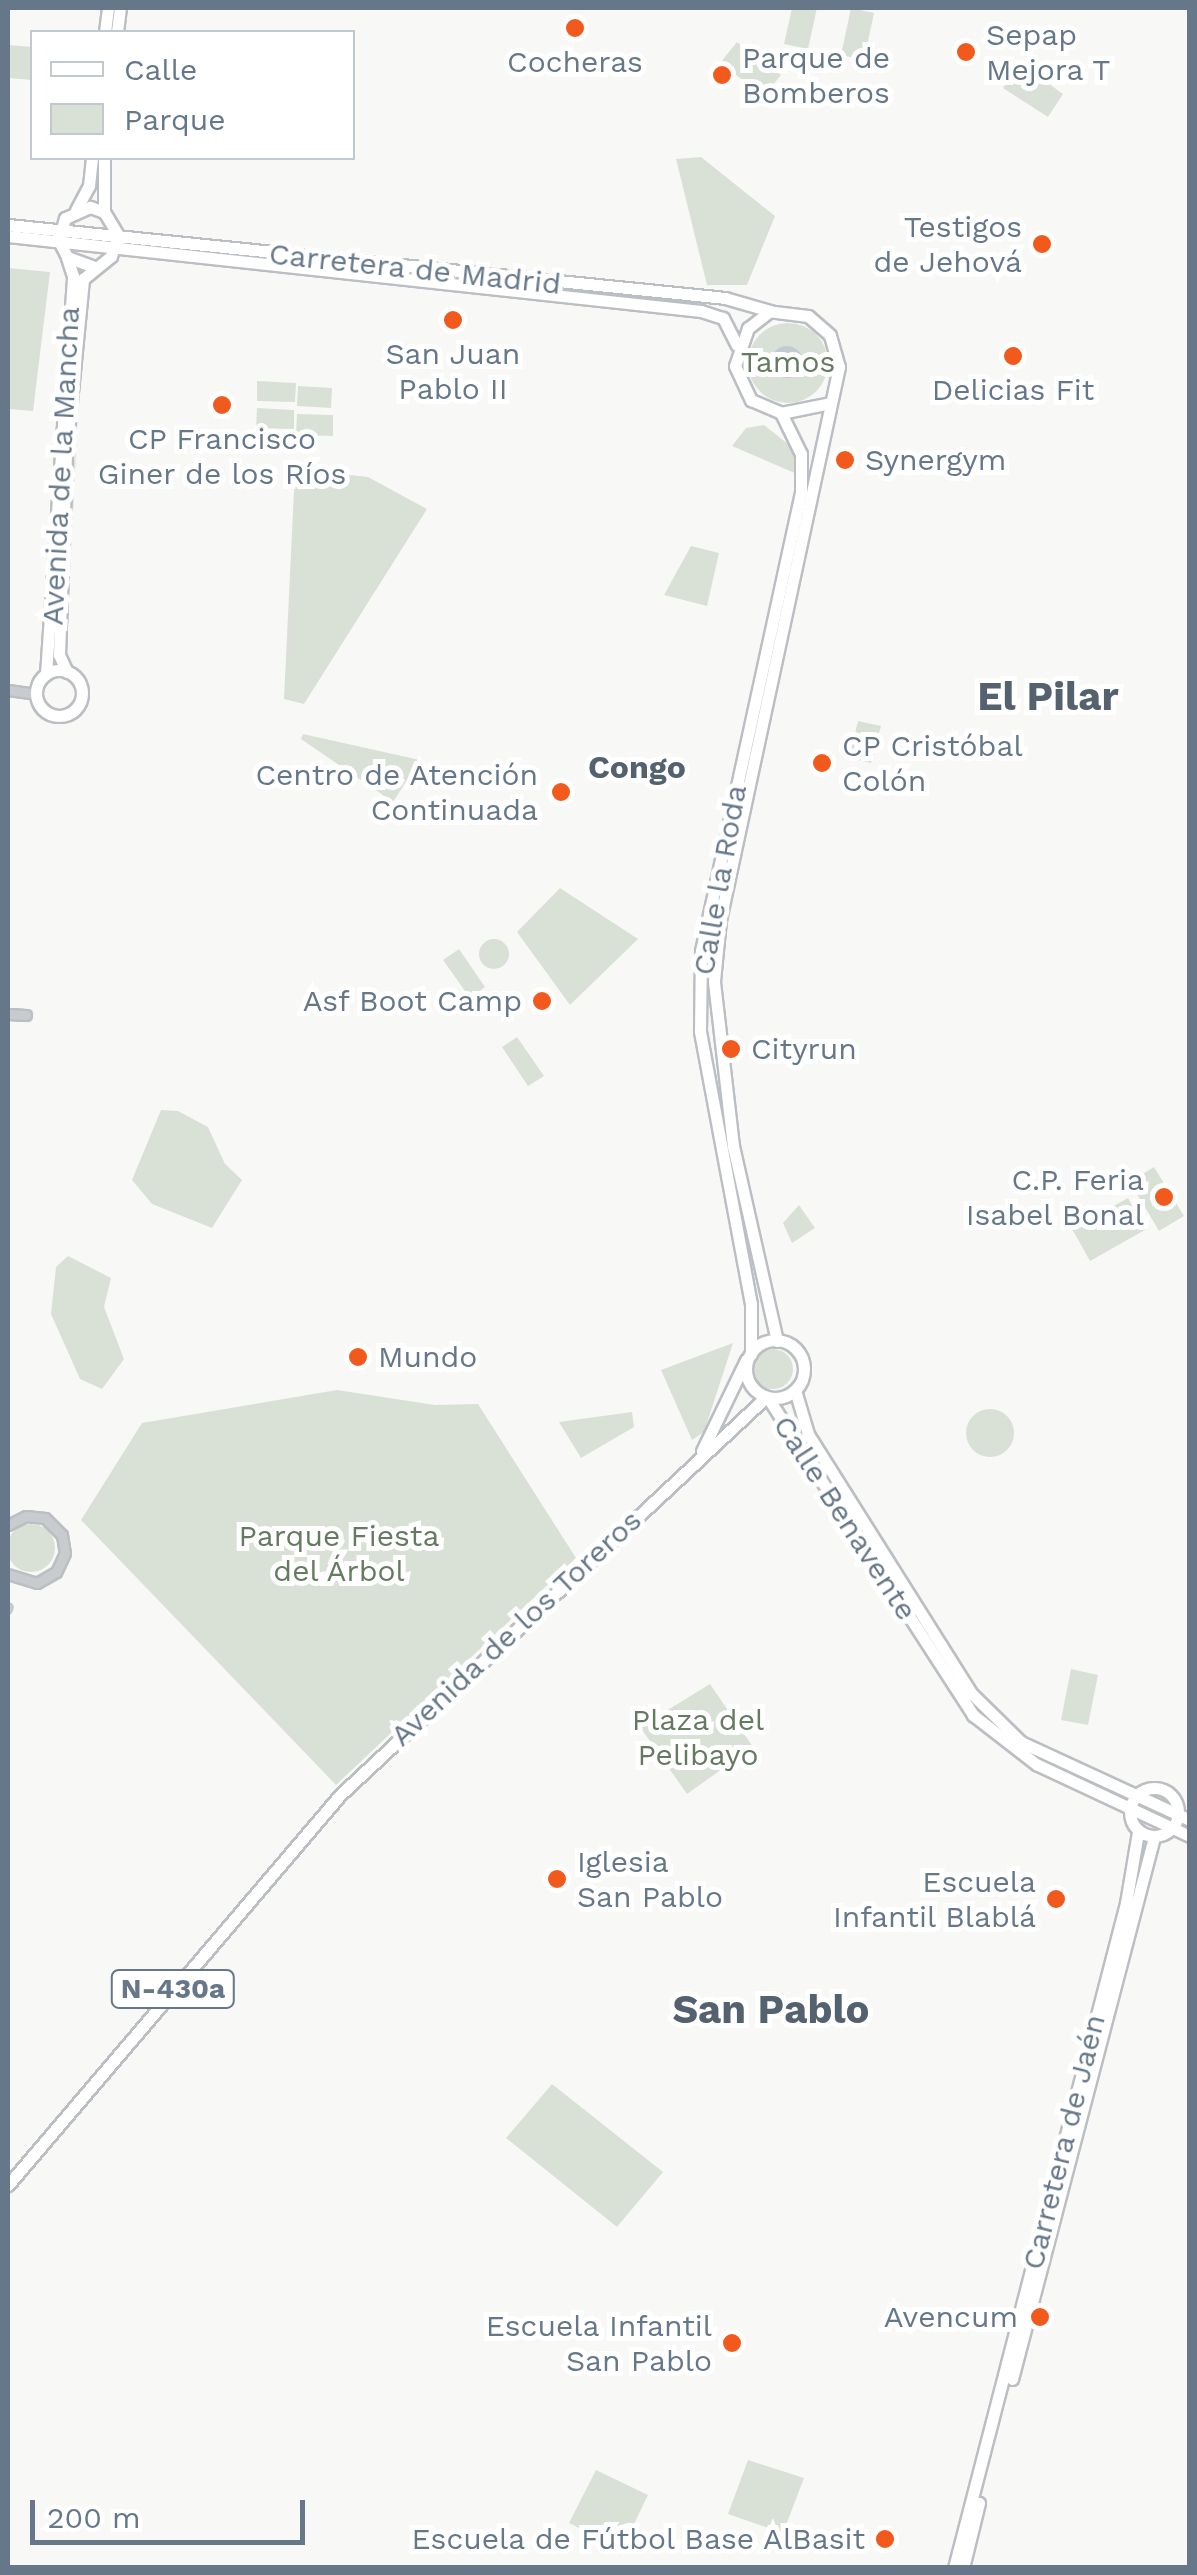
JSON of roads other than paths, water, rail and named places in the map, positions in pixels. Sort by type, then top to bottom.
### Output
[{"type":"main road","points":[[59,236],[89,186],[92,160]]},
{"type":"main road","points":[[104,160],[104,212],[117,241]]},
{"type":"main road","points":[[76,210],[104,212]]},
{"type":"main road","points":[[8,225],[59,236]]},
{"type":"main road","points":[[8,236],[59,236]]},
{"type":"main road","name":"Carretera de Madrid","points":[[59,236],[725,298],[770,311]]},
{"type":"main road","name":"Avenida de la Mancha","points":[[46,674],[72,279],[59,236]]},
{"type":"main road","name":"Carretera de Madrid","points":[[117,241],[701,311],[723,318],[738,345]]},
{"type":"main road","name":"Avenida de la Mancha","points":[[67,672],[59,655],[66,453],[83,279],[117,241]]},
{"type":"main road","name":"Avenida de la Mancha","points":[[67,257],[92,266]]},
{"type":"main road","points":[[770,311],[808,316],[830,335],[839,367],[830,403],[782,413],[744,392],[735,366],[738,345],[770,311]]},
{"type":"main road","name":"Calle la Roda","points":[[777,1341],[734,1146],[714,981],[720,920],[821,475],[830,403]]},
{"type":"main road","name":"Calle la Roda","points":[[750,1355],[751,1304],[700,1031],[700,950],[802,488],[801,454],[782,413]]},
{"type":"main road","points":[[67,672],[82,692],[70,712],[44,710],[36,694],[46,674],[67,672]]},
{"type":"main road","points":[[777,1341],[802,1359],[795,1390],[767,1397],[748,1380],[750,1355],[777,1341]]},
{"type":"main road","name":"Avenida de los Toreros","points":[[695,1463],[750,1355]]},
{"type":"main road","name":"Calle Benavente","points":[[795,1390],[798,1417],[925,1621],[1000,1725],[1041,1753],[1135,1798]]},
{"type":"main road","name":"Avenida de los Toreros","points":[[8,2185],[340,1794],[767,1397]]},
{"type":"main road","name":"Calle Benavente","points":[[767,1397],[954,1690],[999,1741],[1130,1811],[1190,1836]]},
{"type":"main road","name":"Calle Benavente","points":[[922,1638],[925,1621]]},
{"type":"main road","points":[[1149,1788],[1164,1790],[1183,1818],[1154,1837],[1138,1832],[1130,1811],[1135,1798],[1149,1788]]},
{"type":"main road","points":[[1135,1798],[1183,1818]]},
{"type":"main road","name":"Carretera de Jaén","points":[[954,2568],[1133,1868],[1138,1832]]},
{"type":"main road","name":"Carretera de Jaén","points":[[962,2568],[1154,1837]]},
{"type":"main road","points":[[1133,1868],[1133,1918]]},
{"type":"main road","points":[[1112,1952],[1118,1975]]},
{"type":"street","points":[[8,690],[36,694]]},
{"type":"street","points":[[8,1014],[26,1015]]},
{"type":"street","points":[[8,1525],[26,1516],[45,1518],[62,1535],[65,1553],[56,1572],[37,1583],[8,1574]]},
{"type":"place","name":"Cocheras","points":[[575,28]]},
{"type":"place","name":"Sepap Mejora T","points":[[966,52]]},
{"type":"place","name":"Parque de Bomberos","points":[[722,75]]},
{"type":"place","name":"Testigos de Jehová","points":[[1042,244]]},
{"type":"place","name":"San Juan Pablo II","points":[[453,320]]},
{"type":"place","name":"Delicias Fit","points":[[1013,356]]},
{"type":"place","name":"CP Francisco Giner de los Ríos","points":[[222,405]]},
{"type":"place","name":"Synergym","points":[[845,460]]},
{"type":"place","name":"CP Cristóbal Colón","points":[[822,763]]},
{"type":"place","name":"Centro de Atención Continuada","points":[[561,792]]},
{"type":"place","name":"Asf Boot Camp","points":[[542,1001]]},
{"type":"place","name":"Cityrun","points":[[731,1049]]},
{"type":"place","name":"C.P. Feria Isabel Bonal","points":[[1164,1197]]},
{"type":"place","name":"Mundo","points":[[358,1357]]},
{"type":"place","name":"Iglesia San Pablo","points":[[557,1879]]},
{"type":"place","name":"Escuela Infantil Blablá","points":[[1056,1899]]},
{"type":"place","name":"Avencum","points":[[1040,2317]]},
{"type":"place","name":"Escuela Infantil San Pablo","points":[[732,2343]]},
{"type":"place","name":"Escuela de Fútbol Base AlBasit","points":[[885,2539]]},
{"type":"district","name":"El Pilar","points":[[1048,697]]},
{"type":"district","name":"Congo","points":[[637,767]]},
{"type":"district","name":"San Pablo","points":[[771,2010]]},
{"type":"park label","name":"Tamos","points":[[788,362]]},
{"type":"park label","name":"Parque Fiesta del Árbol","points":[[339,1553]]},
{"type":"park label","name":"Plaza del Pelibayo","points":[[698,1737]]}]
